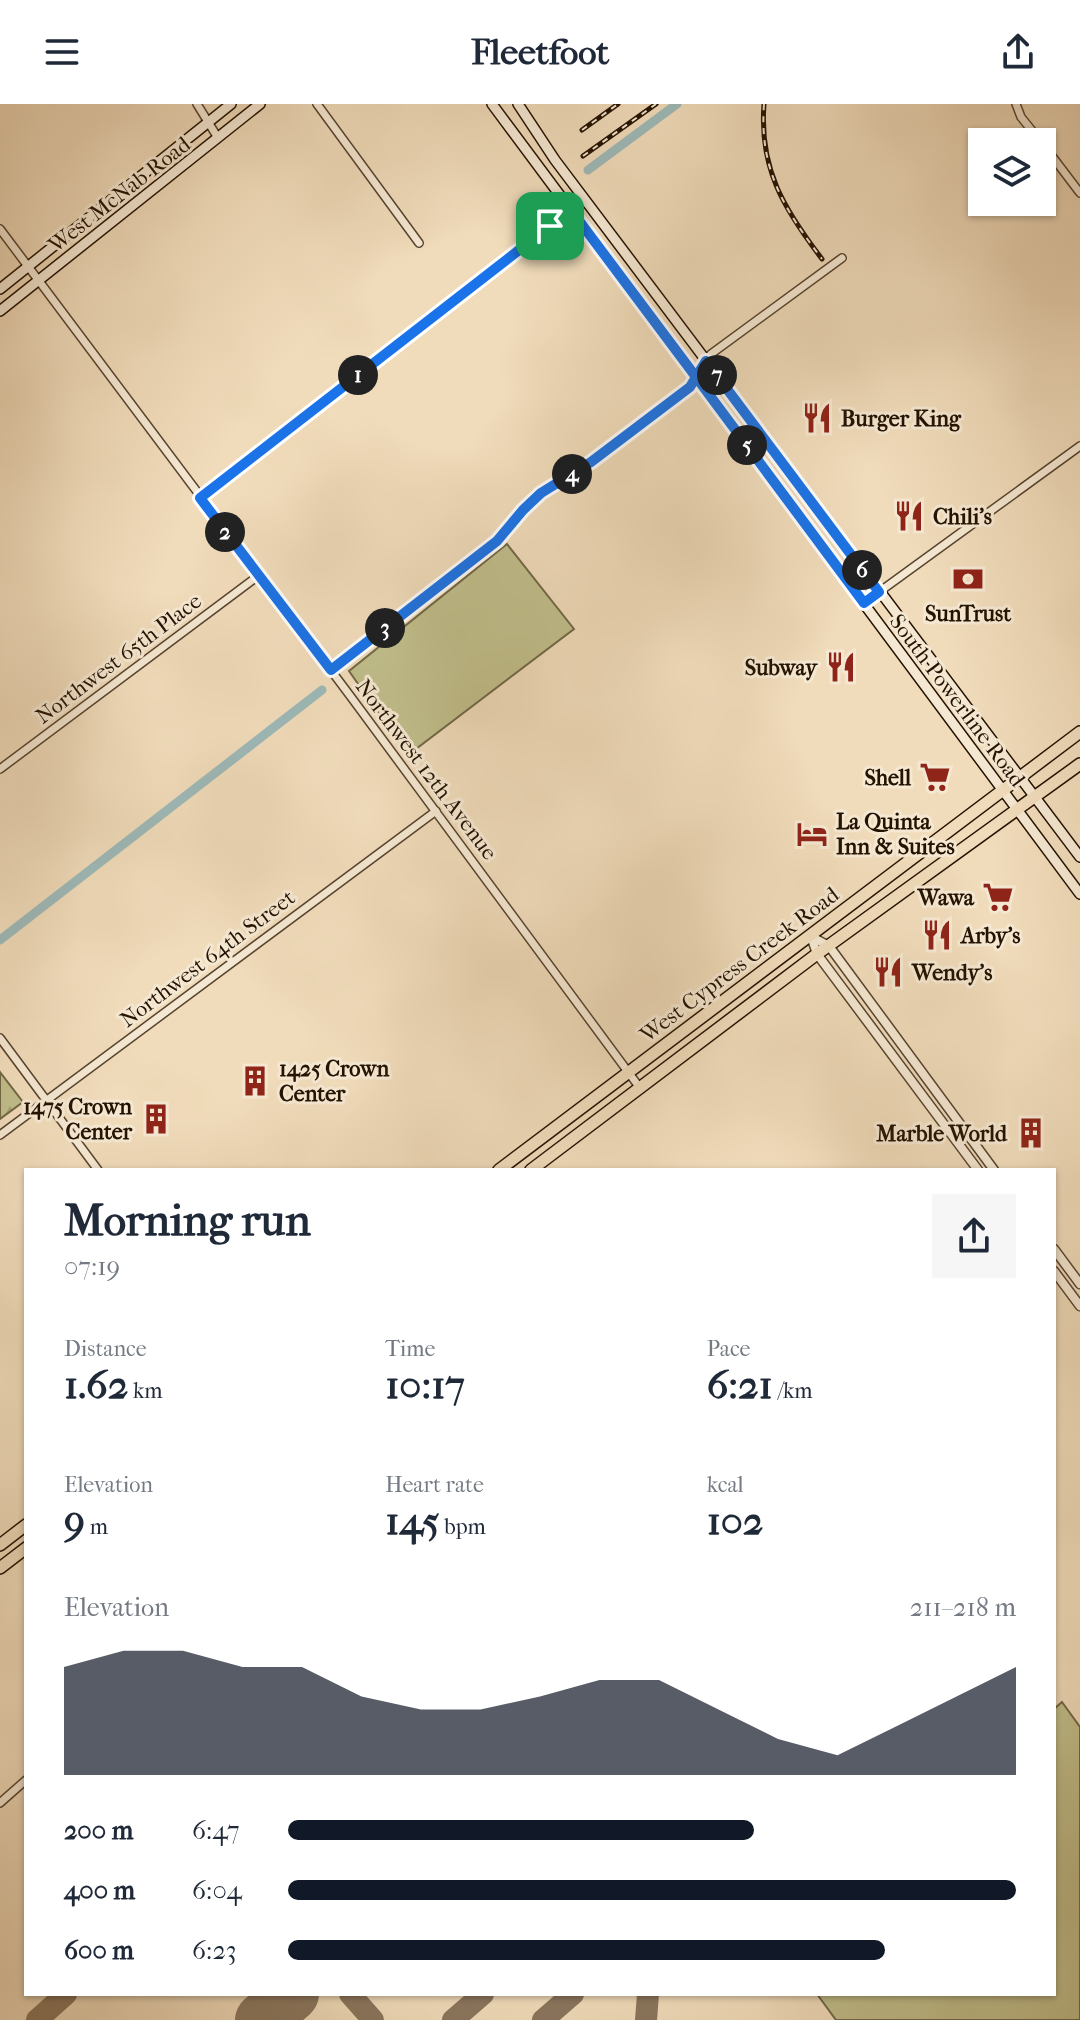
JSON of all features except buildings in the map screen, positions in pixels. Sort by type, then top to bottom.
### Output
[{"type":"main road","name":"West McNab Road","points":[[0,289],[231,104]]},
{"type":"main road","name":"West McNab Road","points":[[0,311],[260,104]]},
{"type":"main road","name":"South Powerline Road","points":[[492,104],[1080,894]]},
{"type":"main road","name":"South Powerline Road","points":[[518,104],[550,153],[1080,857]]},
{"type":"main road","name":"West Cypress Creek Road","points":[[502,1168],[1080,732]]},
{"type":"main road","name":"West Cypress Creek Road","points":[[534,1168],[817,954],[1080,764]]},
{"type":"main road","points":[[0,1545],[24,1527]]},
{"type":"main road","points":[[0,1568],[24,1550]]},
{"type":"street","points":[[197,104],[218,138]]},
{"type":"street","points":[[317,104],[419,243]]},
{"type":"street","points":[[1016,104],[1030,128]]},
{"type":"street","points":[[1056,161],[1080,193]]},
{"type":"street","points":[[200,498],[571,210]]},
{"type":"street","name":"Northwest 12th Avenue","points":[[0,229],[640,1088]]},
{"type":"street","points":[[331,670],[497,541],[541,493],[591,462],[690,387],[714,351],[842,258]]},
{"type":"street","points":[[864,603],[1080,446]]},
{"type":"street","name":"Northwest 65th Place","points":[[0,769],[258,576]]},
{"type":"street","name":"Northwest 64th Street","points":[[0,1135],[436,811]]},
{"type":"street","points":[[810,936],[829,946],[993,1168]]},
{"type":"street","points":[[810,936],[817,954],[976,1168]]},
{"type":"street","points":[[0,1038],[96,1168]]},
{"type":"street","points":[[937,1116],[948,1107]]},
{"type":"street","points":[[1056,1252],[1080,1284]]},
{"type":"street","points":[[1056,1274],[1080,1306]]},
{"type":"street","points":[[0,1803],[24,1782]]},
{"type":"green space","points":[[507,544],[574,629],[408,755],[349,671]]},
{"type":"green space","points":[[0,1072],[23,1102],[0,1119]]},
{"type":"green space","points":[[1062,1702],[1080,1727],[1080,2020],[836,2020],[818,1996],[1056,1996],[1056,1707]]},
{"type":"waterway","points":[[588,170],[677,104]]},
{"type":"waterway","points":[[0,940],[322,690]]},
{"type":"taxiway","points":[[37,2020],[64,1996]]},
{"type":"taxiway","points":[[352,1996],[373,2020]]},
{"type":"taxiway","points":[[453,2020],[481,1996]]},
{"type":"taxiway","points":[[543,2020],[571,1996]]},
{"type":"taxiway","points":[[646,2020],[648,1996]]},
{"type":"runway","points":[[262,2020],[290,1996]]},
{"type":"railway","points":[[582,130],[618,104]]},
{"type":"railway","points":[[583,156],[656,104]]},
{"type":"railway","points":[[764,104],[766,149],[777,187],[796,223],[822,259]]},
{"type":"place","name":"Burger King","points":[[817,418]]},
{"type":"place","name":"Chili's","points":[[909,516]]},
{"type":"place","name":"SunTrust","points":[[968,579]]},
{"type":"place","name":"Subway","points":[[841,667]]},
{"type":"place","name":"Shell","points":[[935,777]]},
{"type":"place","name":"La Quinta Inn & Suites","points":[[812,834]]},
{"type":"place","name":"Wawa","points":[[998,897]]},
{"type":"place","name":"Arby's","points":[[937,935]]},
{"type":"place","name":"Wendy's","points":[[888,972]]},
{"type":"place","name":"1425 Crown Center","points":[[255,1081]]},
{"type":"place","name":"1475 Crown Center","points":[[156,1119]]},
{"type":"place","name":"Marble World","points":[[1031,1133]]},
{"type":"route","points":[[550,226],[200,498],[331,670],[497,541],[541,493],[591,462],[690,387],[696,377],[864,603],[879,592],[706,361],[696,377],[571,210],[550,226]]}]
